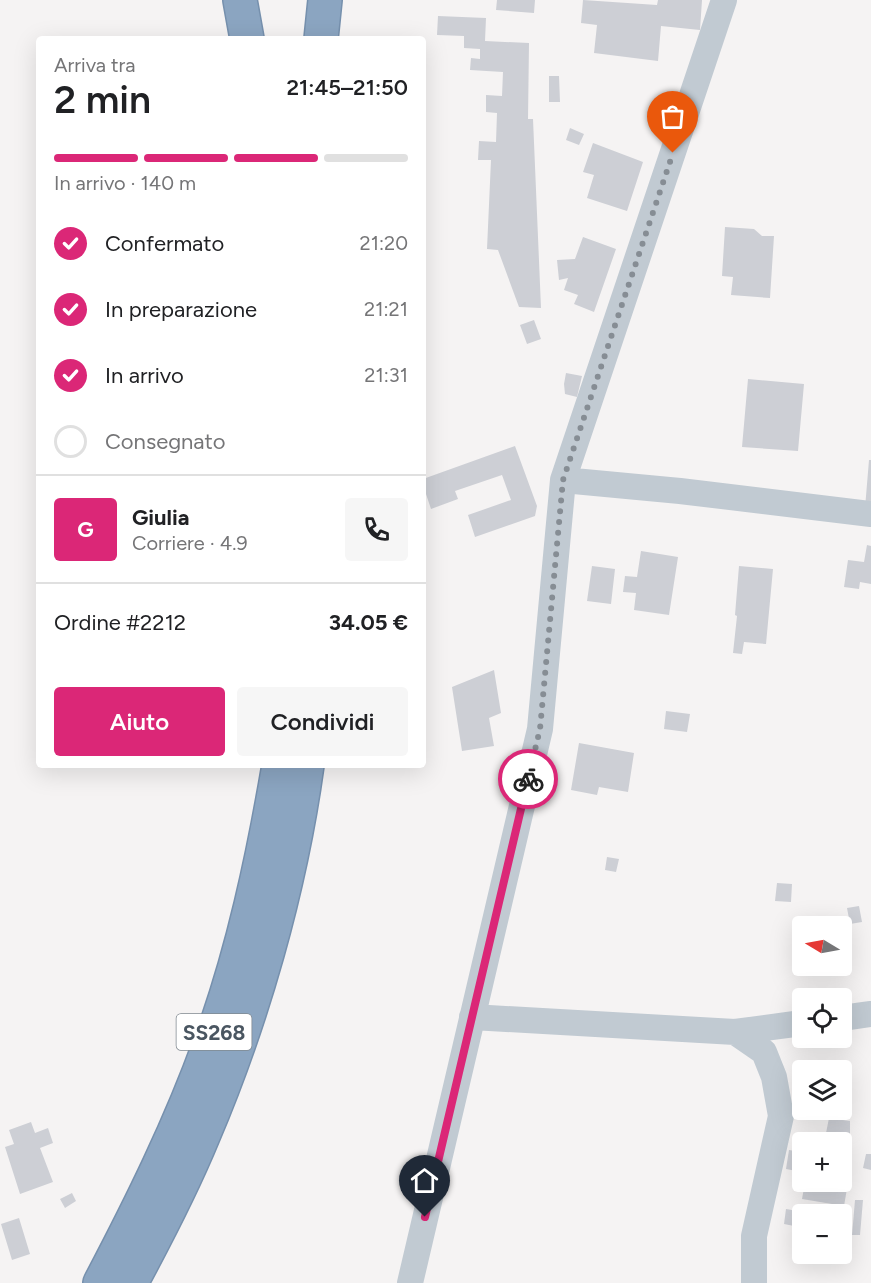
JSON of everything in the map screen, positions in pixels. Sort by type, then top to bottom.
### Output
[{"type":"highway","points":[[321,36],[325,0]]},
{"type":"highway","points":[[241,1],[247,36]]},
{"type":"highway","name":"SS268","points":[[100,1283],[142,1204],[170,1143],[210,1043],[233,974],[252,900],[278,768]]},
{"type":"highway","name":"SS268","points":[[131,1283],[167,1216],[204,1136],[235,1055],[259,982],[278,906],[306,768]]},
{"type":"street","points":[[410,1283],[540,729],[563,480],[724,0]]},
{"type":"street","points":[[563,480],[680,491],[871,514]]},
{"type":"street","points":[[852,1017],[871,1014]]},
{"type":"street","points":[[472,1017],[735,1032],[792,1024]]},
{"type":"street","points":[[735,1032],[764,1052],[774,1077],[781,1116],[754,1236],[754,1283]]},
{"type":"building","points":[[497,0],[535,0],[534,13],[496,10]]},
{"type":"building","points":[[583,0],[657,5],[658,0],[702,0],[700,30],[661,26],[658,61],[594,53],[597,25],[581,23]]},
{"type":"building","points":[[438,16],[486,18],[485,41],[529,43],[528,119],[533,119],[541,308],[519,307],[498,250],[487,249],[491,160],[478,160],[479,141],[496,142],[497,113],[486,112],[486,95],[502,96],[503,72],[470,70],[471,58],[480,59],[480,49],[464,48],[464,36],[437,35]]},
{"type":"building","points":[[549,76],[559,76],[560,102],[549,102]]},
{"type":"building","points":[[570,128],[584,134],[579,145],[566,140]]},
{"type":"building","points":[[593,143],[643,162],[627,211],[587,198],[594,175],[583,172]]},
{"type":"building","points":[[725,227],[754,229],[762,236],[774,236],[770,298],[731,295],[733,277],[722,276]]},
{"type":"building","points":[[583,237],[616,249],[594,312],[574,304],[578,295],[564,290],[568,278],[559,280],[557,260],[575,259]]},
{"type":"building","points":[[534,320],[541,339],[527,344],[520,325]]},
{"type":"building","points":[[566,373],[582,376],[577,397],[565,394]]},
{"type":"building","points":[[748,379],[804,384],[798,451],[742,447]]},
{"type":"building","points":[[515,446],[537,506],[535,516],[475,537],[468,515],[511,500],[502,475],[455,491],[458,499],[431,509],[426,494],[426,478]]},
{"type":"building","points":[[869,460],[871,460],[871,508],[865,508]]},
{"type":"building","points":[[867,545],[871,546],[871,584],[860,582],[859,589],[844,587],[848,560],[864,562]]},
{"type":"building","points":[[641,551],[678,557],[669,615],[634,610],[636,593],[623,592],[625,576],[637,577]]},
{"type":"building","points":[[592,566],[615,569],[611,604],[587,601]]},
{"type":"building","points":[[739,566],[773,569],[766,644],[744,642],[742,654],[733,653]]},
{"type":"building","points":[[494,670],[501,713],[489,718],[494,746],[462,751],[452,687]]},
{"type":"building","points":[[666,711],[690,714],[687,732],[664,729]]},
{"type":"building","points":[[579,743],[634,753],[628,792],[599,787],[597,795],[571,790]]},
{"type":"building","points":[[607,857],[619,859],[616,872],[605,870]]},
{"type":"building","points":[[777,883],[792,884],[791,902],[775,901]]},
{"type":"building","points":[[859,906],[862,922],[852,924],[852,916],[848,916],[847,908]]},
{"type":"building","points":[[829,1120],[850,1121],[850,1132],[826,1132]]},
{"type":"building","points":[[31,1122],[35,1133],[48,1128],[53,1143],[40,1148],[53,1182],[20,1194],[5,1147],[14,1144],[9,1130]]},
{"type":"building","points":[[789,1150],[792,1150],[792,1170],[786,1169]]},
{"type":"building","points":[[866,1154],[871,1154],[871,1170],[863,1168]]},
{"type":"building","points":[[803,1192],[846,1192],[844,1204],[802,1199]]},
{"type":"building","points":[[72,1193],[76,1201],[65,1208],[60,1199]]},
{"type":"building","points":[[855,1200],[863,1200],[860,1235],[852,1235]]},
{"type":"building","points":[[786,1209],[792,1210],[792,1226],[784,1224]]},
{"type":"building","points":[[19,1218],[30,1254],[12,1260],[1,1224]]},
{"type":"way so far","points":[[528,779],[540,729],[563,480],[673,153]]},
{"type":"route","points":[[425,1217],[528,779]]}]
